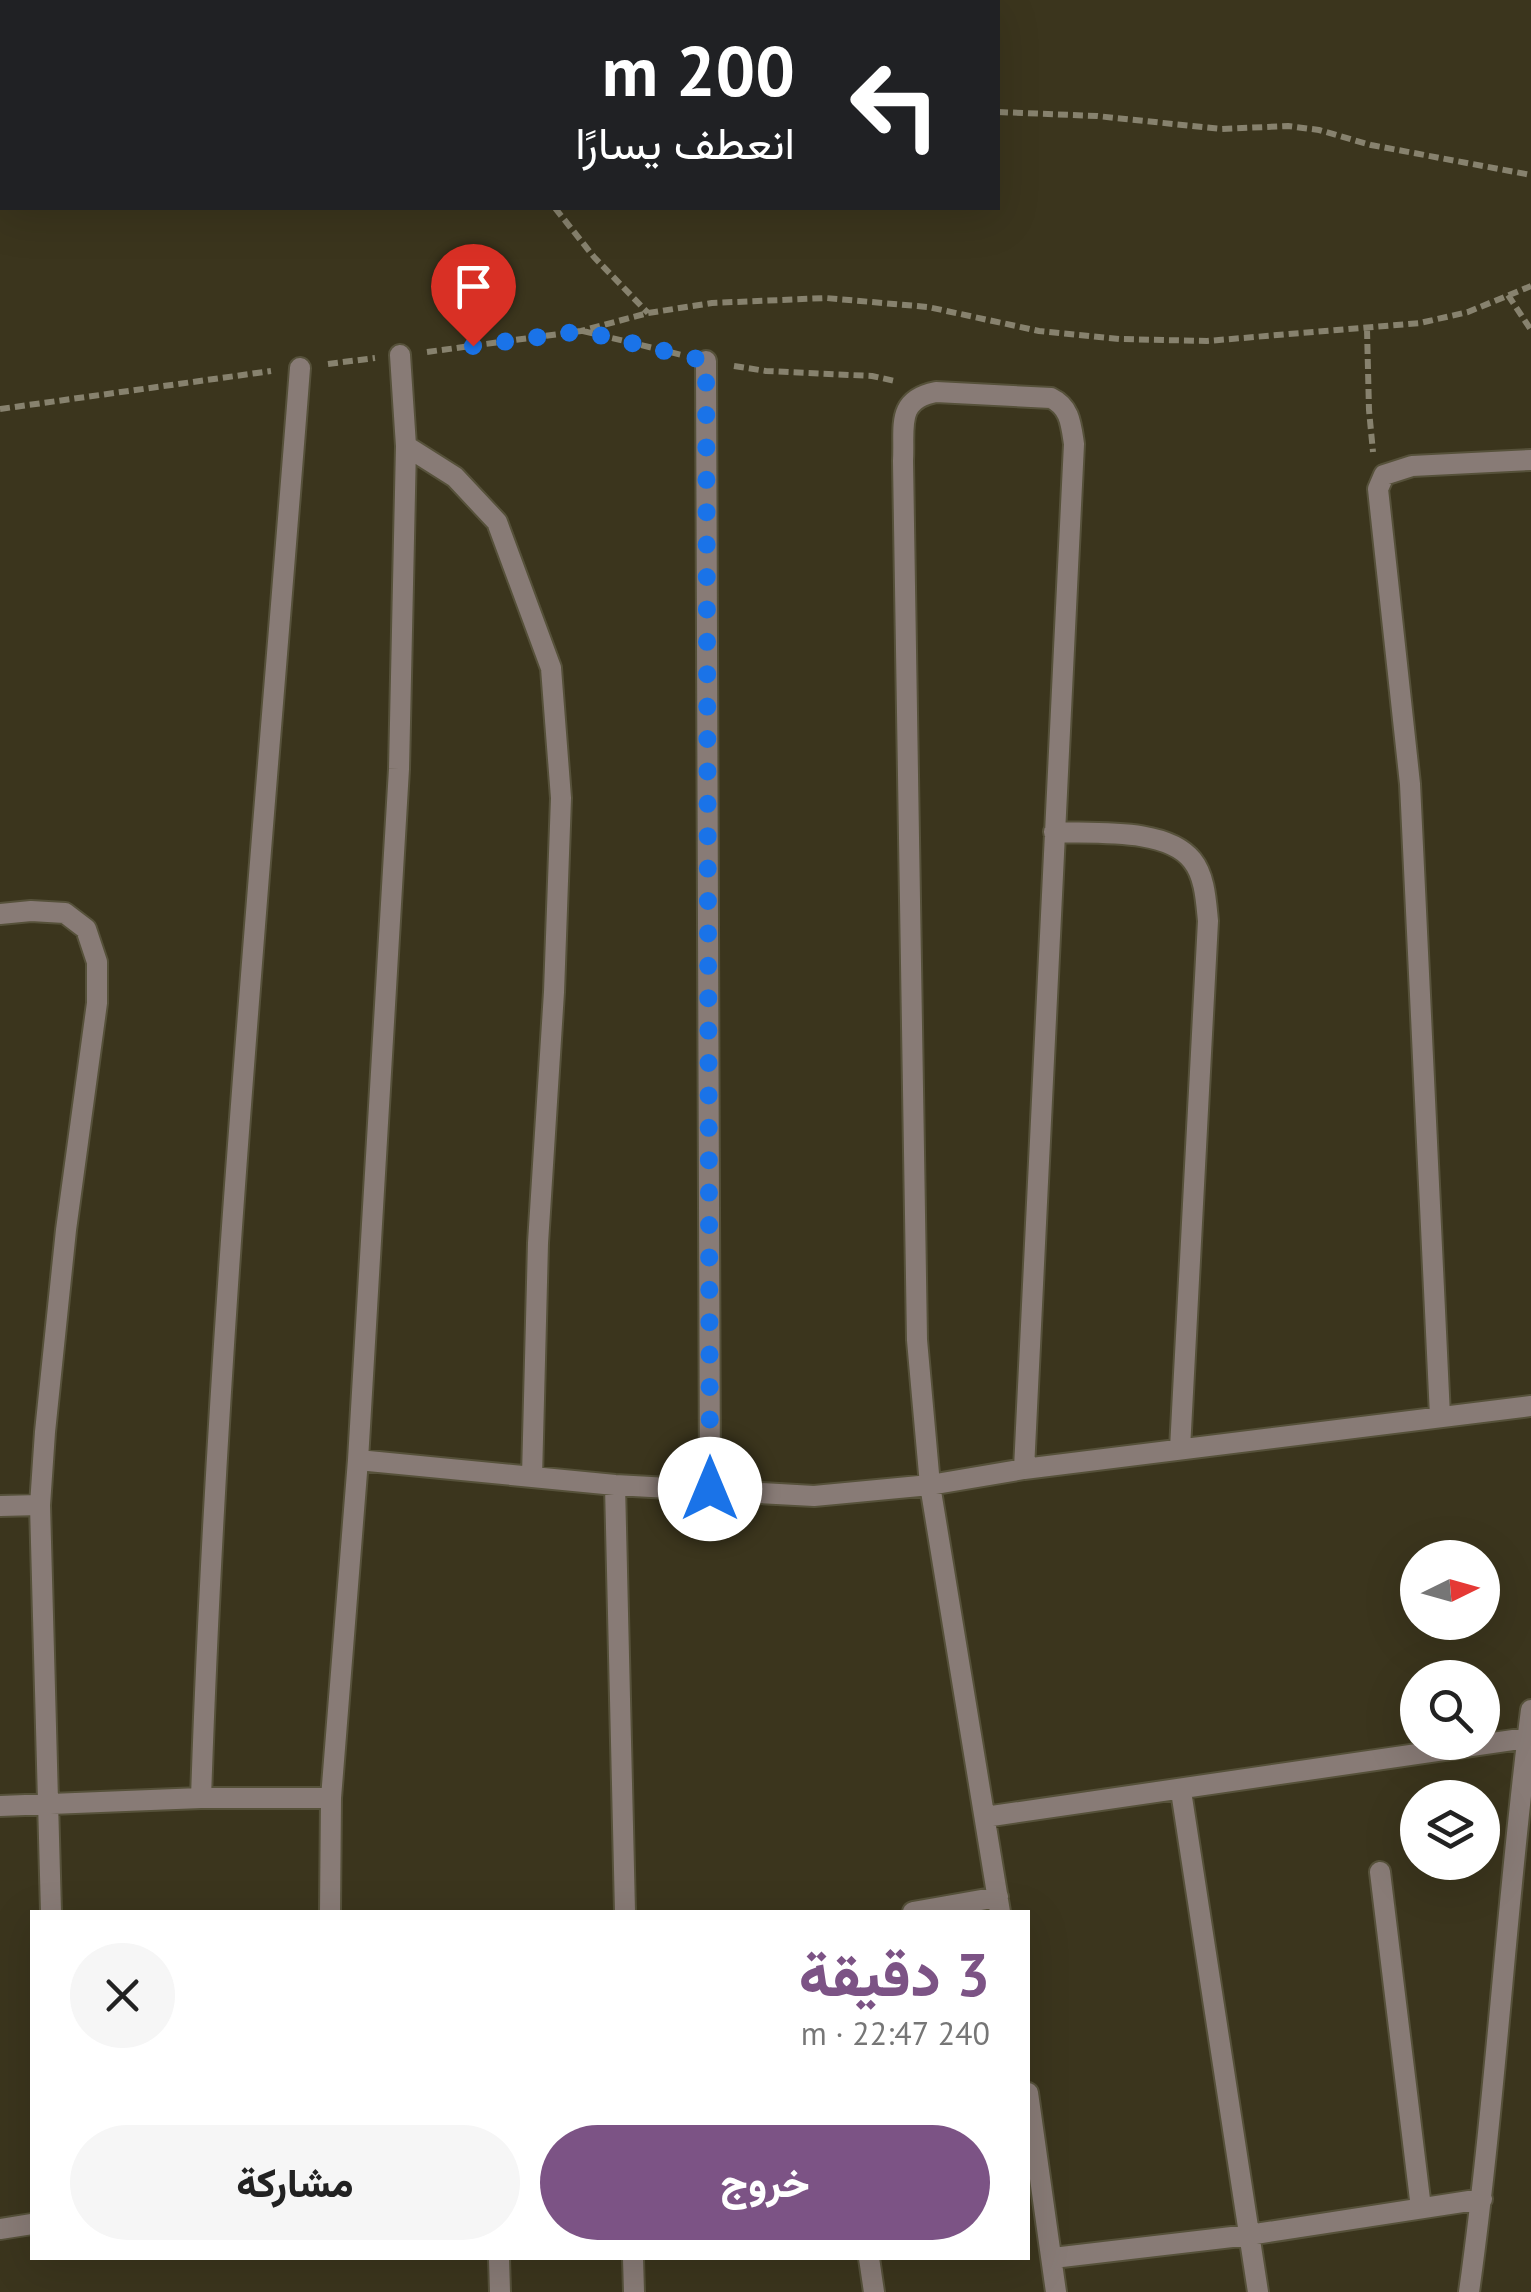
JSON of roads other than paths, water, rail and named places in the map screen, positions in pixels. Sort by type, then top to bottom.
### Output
[{"type":"street","points":[[330,1910],[331,1798],[358,1460],[400,769],[406,446],[400,355]]},
{"type":"street","points":[[706,361],[710,1489]]},
{"type":"street","points":[[201,1798],[209,1561],[228,1272],[300,368]]},
{"type":"street","points":[[934,1910],[999,1904],[930,1485],[917,1340],[903,462],[910,402],[936,392],[1051,398],[1062,404],[1071,421],[1074,444],[1024,1469]]},
{"type":"street","points":[[406,446],[455,477],[497,522],[551,668],[561,798],[554,992],[538,1243],[532,1478]]},
{"type":"street","points":[[1440,1416],[1410,784],[1378,488],[1384,476],[1412,466],[1531,460]]},
{"type":"street","points":[[1054,832],[1151,837],[1174,846],[1192,860],[1204,886],[1208,921],[1180,1449]]},
{"type":"street","points":[[0,914],[65,913],[86,929],[97,962],[97,1003],[66,1230],[40,1505],[51,1910]]},
{"type":"street","points":[[358,1460],[615,1485],[814,1496],[930,1485],[1024,1469],[1531,1406]]},
{"type":"street","points":[[615,1485],[625,1910]]},
{"type":"street","points":[[0,1506],[40,1505]]},
{"type":"street","points":[[1469,2292],[1482,2199],[1531,1710]]},
{"type":"street","points":[[985,1817],[1528,1738]]},
{"type":"street","points":[[1182,1791],[1258,2292]]},
{"type":"street","points":[[0,1806],[201,1798],[331,1798]]},
{"type":"street","points":[[1380,1872],[1422,2208]]},
{"type":"street","points":[[1030,2107],[1056,2292]]},
{"type":"street","points":[[1052,2258],[1249,2234],[1482,2199]]},
{"type":"street","points":[[0,2229],[30,2224]]},
{"type":"street","points":[[499,2260],[500,2292]]},
{"type":"street","points":[[633,2260],[634,2292]]},
{"type":"street","points":[[870,2260],[874,2292]]}]
